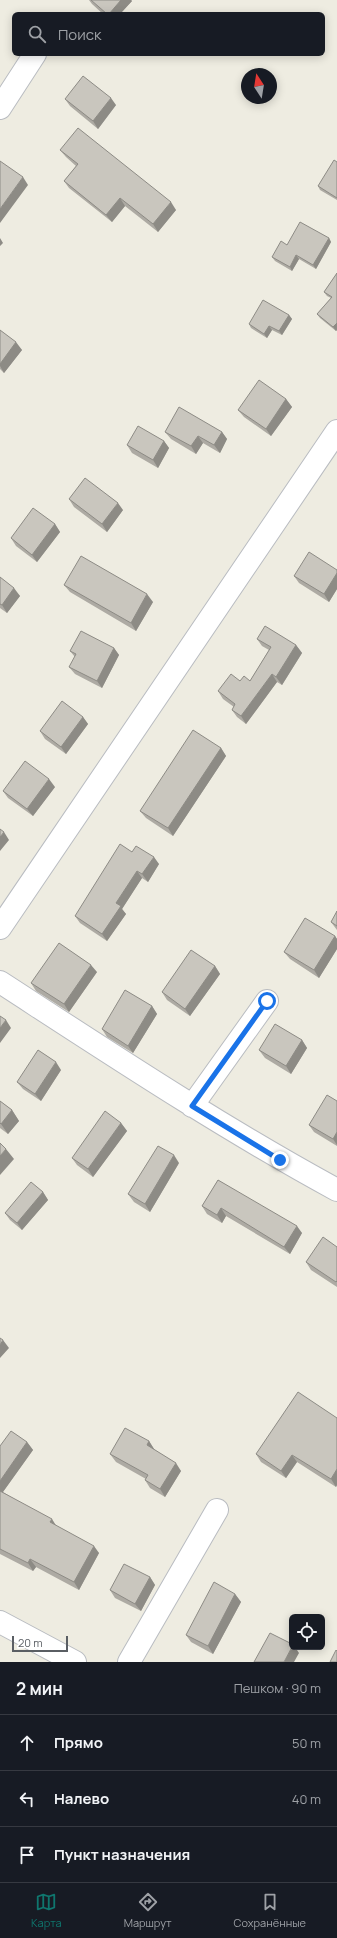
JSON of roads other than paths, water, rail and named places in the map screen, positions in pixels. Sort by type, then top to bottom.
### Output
[{"type":"street","points":[[0,108],[34,56]]},
{"type":"street","points":[[0,928],[337,431]]},
{"type":"street","points":[[0,982],[192,1106],[280,1160],[337,1190]]},
{"type":"street","points":[[192,1106],[267,1001]]},
{"type":"street","points":[[130,1662],[217,1510]]},
{"type":"street","points":[[0,1622],[75,1662]]}]
